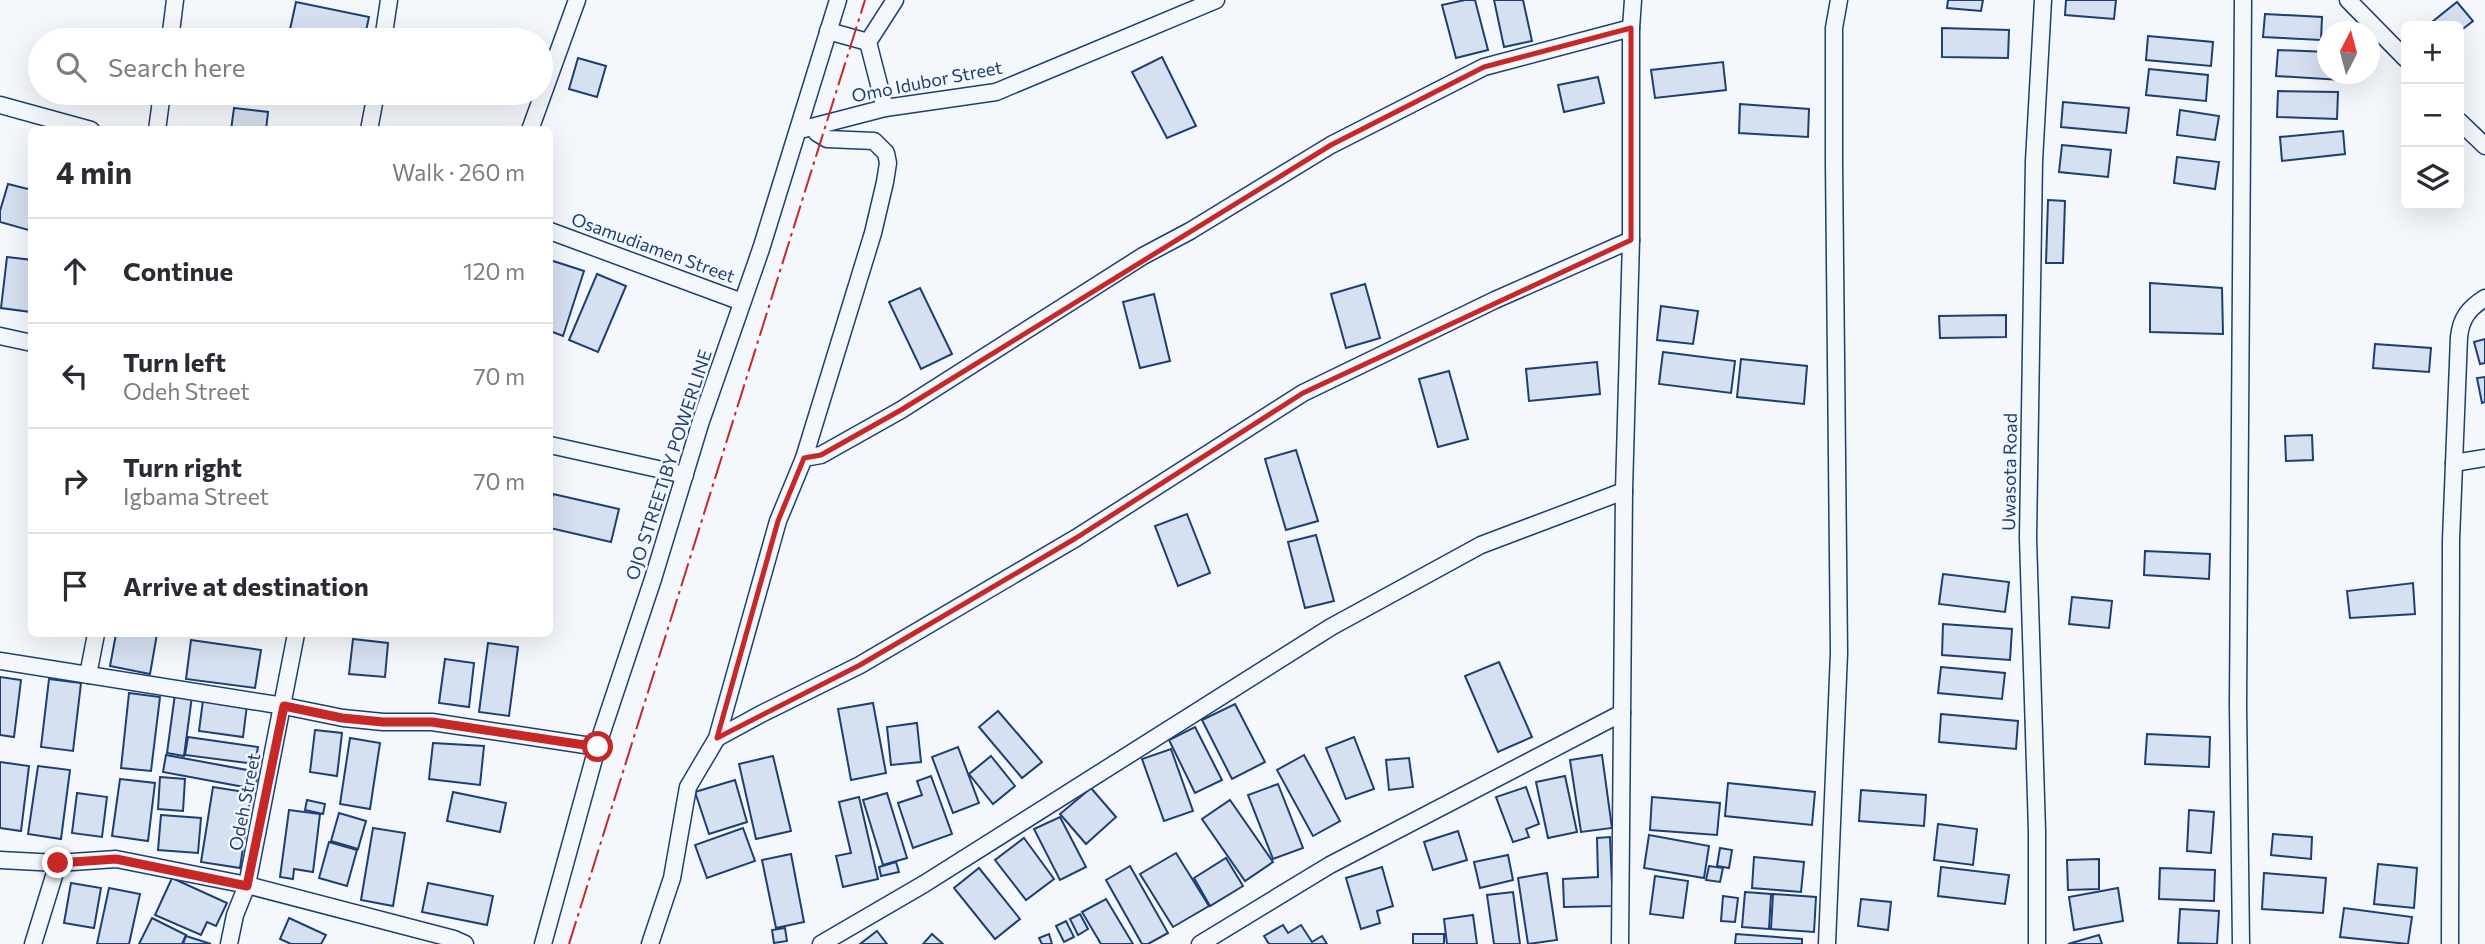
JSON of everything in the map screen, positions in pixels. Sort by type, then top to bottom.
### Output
[{"type":"street","points":[[172,28],[175,0]]},
{"type":"street","points":[[385,28],[389,0]]},
{"type":"street","points":[[553,66],[577,0]]},
{"type":"street","name":"OJO STREET BY POWERLINE","points":[[543,944],[598,747],[685,475],[742,302],[806,129],[828,31],[838,0]]},
{"type":"street","points":[[885,108],[868,42],[895,0]]},
{"type":"street","name":"Omo Idubor Street","points":[[806,129],[885,108],[996,92],[1216,0]]},
{"type":"street","points":[[1620,944],[1624,491],[1631,240],[1633,0]]},
{"type":"street","points":[[1828,944],[1839,653],[1834,150],[1835,29],[1839,0]]},
{"type":"street","name":"Uwasota Road","points":[[2037,944],[2037,831],[2028,538],[2034,161],[2043,0]]},
{"type":"street","points":[[2241,944],[2238,691],[2243,0]]},
{"type":"street","points":[[2348,0],[2401,54]]},
{"type":"street","points":[[804,458],[821,455],[901,410],[1143,256],[1191,231],[1331,145],[1485,67],[1631,28]]},
{"type":"street","points":[[828,31],[868,42]]},
{"type":"street","points":[[0,105],[76,126]]},
{"type":"street","points":[[158,126],[160,105]]},
{"type":"street","points":[[370,126],[374,105]]},
{"type":"street","points":[[531,126],[539,105]]},
{"type":"street","points":[[2464,126],[2485,146]]},
{"type":"street","points":[[650,944],[672,878],[688,787],[717,738],[778,521],[804,458],[873,233],[888,163],[887,153],[874,141],[827,139],[806,129]]},
{"type":"street","name":"Osamudiamen Street","points":[[553,232],[742,302]]},
{"type":"street","points":[[717,738],[761,713],[860,665],[1052,552],[1303,393],[1496,300],[1631,240]]},
{"type":"street","points":[[2451,944],[2451,541],[2461,324],[2471,307],[2485,298]]},
{"type":"street","points":[[0,336],[28,342]]},
{"type":"street","points":[[553,446],[685,475]]},
{"type":"street","points":[[2454,463],[2485,458]]},
{"type":"street","points":[[821,944],[923,884],[1331,627],[1481,545],[1624,491]]},
{"type":"street","points":[[88,675],[95,637]]},
{"type":"street","name":"Odeh Street","points":[[229,944],[235,915],[247,886],[296,637]]},
{"type":"street","points":[[0,661],[284,706],[342,718],[383,722],[432,722],[598,747]]},
{"type":"street","points":[[1200,944],[1330,865],[1622,713]]},
{"type":"street","points":[[0,860],[58,863],[116,859],[247,886],[465,944]]},
{"type":"street","points":[[33,944],[58,863]]},
{"type":"highlighted area","points":[[1631,28],[1631,240],[1303,393],[1076,538],[860,665],[717,738],[778,521],[804,458],[821,455],[901,410],[1331,145],[1484,67]]},
{"type":"building","points":[[1475,0],[1488,50],[1456,58],[1442,5]]},
{"type":"building","points":[[1494,0],[1523,0],[1532,41],[1504,47]]},
{"type":"building","points":[[1948,0],[1983,0],[1981,11],[1947,8]]},
{"type":"building","points":[[2066,0],[2116,0],[2114,19],[2065,15]]},
{"type":"building","points":[[296,2],[369,17],[367,28],[290,28]]},
{"type":"building","points":[[2457,2],[2473,21],[2464,28],[2464,21],[2433,21]]},
{"type":"building","points":[[2265,14],[2322,17],[2322,21],[2317,21],[2317,40],[2263,37]]},
{"type":"building","points":[[1942,28],[2009,30],[2008,58],[1942,57]]},
{"type":"building","points":[[2148,36],[2213,42],[2211,66],[2146,60]]},
{"type":"building","points":[[2278,50],[2317,52],[2317,79],[2276,76]]},
{"type":"building","points":[[1162,57],[1196,126],[1167,138],[1132,72]]},
{"type":"building","points":[[578,58],[606,66],[597,97],[569,89]]},
{"type":"building","points":[[1723,62],[1726,90],[1655,98],[1651,70]]},
{"type":"building","points":[[2149,69],[2208,75],[2206,101],[2146,95]]},
{"type":"building","points":[[1598,77],[1604,103],[1564,112],[1558,85]]},
{"type":"building","points":[[2278,91],[2338,92],[2337,119],[2277,117]]},
{"type":"building","points":[[2063,102],[2129,108],[2126,133],[2061,127]]},
{"type":"building","points":[[1740,104],[1809,109],[1808,137],[1739,133]]},
{"type":"building","points":[[234,108],[268,112],[266,126],[232,126]]},
{"type":"building","points":[[2180,110],[2219,116],[2215,140],[2177,135]]},
{"type":"building","points":[[2343,131],[2345,154],[2282,161],[2280,137]]},
{"type":"building","points":[[2062,145],[2111,150],[2108,177],[2059,172]]},
{"type":"building","points":[[2177,157],[2219,162],[2215,189],[2174,183]]},
{"type":"building","points":[[8,184],[28,189],[28,230],[0,222],[0,211]]},
{"type":"building","points":[[2048,200],[2065,201],[2063,263],[2046,263]]},
{"type":"building","points":[[7,257],[28,260],[28,312],[1,308]]},
{"type":"building","points":[[553,261],[584,271],[563,336],[553,332]]},
{"type":"building","points":[[597,274],[626,286],[598,352],[569,340]]},
{"type":"building","points":[[2150,283],[2222,288],[2223,334],[2150,332]]},
{"type":"building","points":[[1365,284],[1380,338],[1346,348],[1331,294]]},
{"type":"building","points":[[920,288],[952,354],[921,369],[889,302]]},
{"type":"building","points":[[1154,294],[1170,361],[1140,368],[1123,302]]},
{"type":"building","points":[[1661,306],[1698,311],[1693,344],[1657,340]]},
{"type":"building","points":[[2006,315],[2006,337],[1940,338],[1939,316]]},
{"type":"building","points":[[2485,339],[2485,363],[2480,364],[2474,342]]},
{"type":"building","points":[[2375,344],[2431,348],[2429,372],[2373,368]]},
{"type":"building","points":[[1663,352],[1735,361],[1731,393],[1659,384]]},
{"type":"building","points":[[1741,359],[1807,366],[1804,404],[1737,397]]},
{"type":"building","points":[[1597,362],[1600,394],[1529,401],[1526,369]]},
{"type":"building","points":[[1449,371],[1468,439],[1438,447],[1419,379]]},
{"type":"building","points":[[2485,377],[2485,402],[2482,403],[2477,378]]},
{"type":"building","points":[[2312,435],[2313,460],[2286,461],[2285,436]]},
{"type":"building","points":[[1296,450],[1318,521],[1286,530],[1265,459]]},
{"type":"building","points":[[553,494],[619,509],[611,542],[553,529]]},
{"type":"building","points":[[1187,514],[1210,573],[1178,586],[1155,526]]},
{"type":"building","points":[[1316,535],[1334,601],[1305,608],[1288,542]]},
{"type":"building","points":[[2145,551],[2210,554],[2209,579],[2144,575]]},
{"type":"building","points":[[1943,574],[2009,582],[2005,612],[1939,604]]},
{"type":"building","points":[[2413,583],[2415,614],[2350,618],[2347,591]]},
{"type":"building","points":[[2072,597],[2112,601],[2109,628],[2069,624]]},
{"type":"building","points":[[1943,624],[2012,629],[2010,660],[1942,655]]},
{"type":"building","points":[[115,637],[156,637],[150,674],[110,666]]},
{"type":"building","points":[[353,639],[388,643],[385,677],[349,674]]},
{"type":"building","points":[[191,640],[261,650],[255,688],[186,679]]},
{"type":"building","points":[[488,643],[518,647],[509,716],[479,712]]},
{"type":"building","points":[[445,659],[474,663],[469,707],[439,703]]},
{"type":"building","points":[[1499,662],[1532,737],[1498,752],[1465,676]]},
{"type":"building","points":[[1941,667],[2005,673],[2002,699],[1938,693]]},
{"type":"building","points":[[0,677],[21,680],[14,737],[0,735]]},
{"type":"building","points":[[49,679],[81,683],[73,751],[41,747]]},
{"type":"building","points":[[129,693],[160,697],[151,771],[121,768]]},
{"type":"building","points":[[175,694],[192,696],[184,756],[167,753]]},
{"type":"building","points":[[203,700],[247,705],[243,737],[199,731]]},
{"type":"building","points":[[873,703],[886,773],[851,780],[838,709]]},
{"type":"building","points":[[1235,704],[1265,762],[1232,779],[1202,720]]},
{"type":"building","points":[[998,711],[1042,762],[1022,778],[979,727]]},
{"type":"building","points":[[1941,714],[2018,721],[2016,749],[1939,742]]},
{"type":"building","points":[[917,723],[921,762],[891,765],[887,727]]},
{"type":"building","points":[[1195,727],[1222,780],[1195,793],[1169,740]]},
{"type":"building","points":[[315,730],[342,733],[337,776],[310,772]]},
{"type":"building","points":[[2147,734],[2210,737],[2209,767],[2145,764]]},
{"type":"building","points":[[188,737],[258,747],[255,764],[185,755]]},
{"type":"building","points":[[1354,737],[1374,789],[1346,799],[1326,748]]},
{"type":"building","points":[[350,738],[380,743],[370,809],[340,804]]},
{"type":"building","points":[[433,743],[484,746],[480,785],[429,779]]},
{"type":"building","points":[[958,747],[979,803],[953,813],[932,757]]},
{"type":"building","points":[[1171,749],[1193,811],[1164,821],[1142,759]]},
{"type":"building","points":[[166,755],[258,772],[255,789],[163,772]]},
{"type":"building","points":[[1304,755],[1340,821],[1313,836],[1277,770]]},
{"type":"building","points":[[1602,755],[1612,828],[1581,832],[1570,760]]},
{"type":"building","points":[[773,756],[791,831],[756,839],[739,764]]},
{"type":"building","points":[[991,756],[1015,786],[993,804],[969,774]]},
{"type":"building","points":[[1409,758],[1413,787],[1389,790],[1386,760]]},
{"type":"building","points":[[0,762],[29,766],[21,831],[0,828]]},
{"type":"building","points":[[38,766],[70,770],[61,839],[28,834]]},
{"type":"building","points":[[931,776],[952,834],[913,848],[898,803],[922,795],[917,781]]},
{"type":"building","points":[[1565,776],[1577,832],[1548,838],[1536,782]]},
{"type":"building","points":[[160,777],[185,779],[183,811],[158,809]]},
{"type":"building","points":[[120,779],[155,783],[148,841],[112,836]]},
{"type":"building","points":[[735,780],[747,822],[709,834],[695,792]]},
{"type":"building","points":[[1728,783],[1815,792],[1812,825],[1725,816]]},
{"type":"building","points":[[1278,784],[1303,848],[1273,859],[1248,795]]},
{"type":"building","points":[[213,787],[251,793],[240,868],[201,862]]},
{"type":"building","points":[[1526,787],[1539,824],[1526,829],[1529,837],[1513,842],[1496,797]]},
{"type":"building","points":[[1091,788],[1116,817],[1086,844],[1060,814]]},
{"type":"building","points":[[1861,790],[1926,795],[1924,826],[1859,821]]},
{"type":"building","points":[[453,792],[506,803],[500,832],[447,821]]},
{"type":"building","points":[[77,793],[107,797],[102,837],[72,833]]},
{"type":"building","points":[[887,793],[907,858],[883,865],[863,800]]},
{"type":"building","points":[[859,797],[878,879],[843,887],[836,856],[851,853],[839,802]]},
{"type":"building","points":[[1652,797],[1720,803],[1717,835],[1650,830]]},
{"type":"building","points":[[307,800],[325,804],[323,814],[305,810]]},
{"type":"building","points":[[1230,800],[1273,862],[1245,881],[1202,819]]},
{"type":"building","points":[[289,810],[320,814],[313,872],[294,869],[293,879],[280,877]]},
{"type":"building","points":[[2189,810],[2214,812],[2211,853],[2187,851]]},
{"type":"building","points":[[339,813],[366,821],[358,849],[331,841]]},
{"type":"building","points":[[161,815],[201,818],[198,853],[158,850]]},
{"type":"building","points":[[1060,817],[1086,867],[1060,880],[1034,829]]},
{"type":"building","points":[[1938,824],[1977,829],[1973,865],[1934,860]]},
{"type":"building","points":[[373,828],[405,833],[393,906],[361,900]]},
{"type":"building","points":[[743,828],[755,861],[707,878],[695,845]]},
{"type":"building","points":[[1458,831],[1467,860],[1433,870],[1424,842]]},
{"type":"building","points":[[2273,834],[2312,837],[2311,859],[2271,855]]},
{"type":"building","points":[[1649,835],[1709,846],[1704,878],[1644,868]]},
{"type":"building","points":[[1610,837],[1613,906],[1564,907],[1563,879],[1598,877],[1597,838]]},
{"type":"building","points":[[1024,838],[1054,879],[1026,900],[995,860]]},
{"type":"building","points":[[329,842],[357,850],[347,886],[319,878]]},
{"type":"building","points":[[1720,848],[1732,850],[1729,868],[1717,866]]},
{"type":"building","points":[[1176,853],[1209,906],[1173,927],[1140,874]]},
{"type":"building","points":[[791,854],[804,922],[776,928],[762,860]]},
{"type":"building","points":[[1508,855],[1513,880],[1480,888],[1474,862]]},
{"type":"building","points":[[1754,857],[1804,862],[1801,892],[1752,888]]},
{"type":"building","points":[[1226,858],[1243,886],[1210,906],[1194,878]]},
{"type":"building","points":[[2099,859],[2099,889],[2068,890],[2067,860]]},
{"type":"building","points":[[896,862],[899,872],[881,876],[879,867]]},
{"type":"building","points":[[2378,864],[2417,868],[2414,908],[2374,904]]},
{"type":"building","points":[[1130,866],[1168,933],[1148,944],[1142,944],[1106,880]]},
{"type":"building","points":[[1709,866],[1723,868],[1720,882],[1706,880]]},
{"type":"building","points":[[1382,867],[1393,906],[1377,911],[1380,923],[1361,929],[1346,878]]},
{"type":"building","points":[[1941,867],[2009,875],[2005,904],[1938,896]]},
{"type":"building","points":[[979,868],[1020,919],[995,939],[954,888]]},
{"type":"building","points":[[2160,868],[2215,870],[2214,901],[2159,899]]},
{"type":"building","points":[[1547,873],[1557,940],[1528,944],[1518,878]]},
{"type":"building","points":[[2264,873],[2326,878],[2323,913],[2262,909]]},
{"type":"building","points":[[1655,876],[1688,881],[1683,918],[1650,914]]},
{"type":"building","points":[[172,878],[227,903],[216,926],[207,922],[201,935],[155,915]]},
{"type":"building","points":[[71,883],[101,888],[94,928],[64,923]]},
{"type":"building","points":[[428,883],[493,896],[487,925],[422,912]]},
{"type":"building","points":[[109,888],[140,894],[129,944],[97,944]]},
{"type":"building","points":[[2118,888],[2123,921],[2074,930],[2069,897]]},
{"type":"building","points":[[1513,892],[1520,944],[1494,944],[1487,895]]},
{"type":"building","points":[[1745,892],[1771,894],[1769,929],[1742,927]]},
{"type":"building","points":[[1773,894],[1816,897],[1814,932],[1771,929]]},
{"type":"building","points":[[1723,896],[1738,898],[1735,922],[1721,921]]},
{"type":"building","points":[[1106,899],[1133,944],[1101,944],[1082,912]]},
{"type":"building","points":[[1861,899],[1891,902],[1888,930],[1858,926]]},
{"type":"building","points":[[2344,908],[2412,917],[2408,944],[2340,937]]},
{"type":"building","points":[[2180,909],[2219,911],[2217,944],[2178,943]]},
{"type":"building","points":[[1080,914],[1088,929],[1078,935],[1070,919]]},
{"type":"building","points":[[1473,915],[1477,944],[1447,944],[1444,919]]},
{"type":"building","points":[[152,918],[186,935],[182,944],[139,944]]},
{"type":"building","points":[[289,918],[326,935],[321,944],[291,944],[280,939]]},
{"type":"building","points":[[1066,921],[1074,937],[1064,942],[1056,926]]},
{"type":"building","points":[[1283,925],[1288,933],[1301,925],[1312,942],[1322,936],[1327,944],[1269,944],[1264,936]]},
{"type":"building","points":[[785,928],[787,941],[774,943],[772,930]]},
{"type":"building","points":[[877,931],[887,944],[860,944]]},
{"type":"building","points":[[932,934],[943,944],[923,944]]},
{"type":"building","points":[[1049,934],[1052,944],[1042,944],[1039,938]]},
{"type":"building","points":[[1413,934],[1444,934],[1444,944],[1413,944]]},
{"type":"building","points":[[1736,934],[1802,939],[1802,944],[1735,944]]},
{"type":"building","points":[[2099,935],[2102,944],[2068,944]]},
{"type":"building","points":[[186,936],[211,944],[183,944]]},
{"type":"power","points":[[569,944],[865,0]]},
{"type":"route","points":[[58,863],[116,859],[247,886],[284,706],[342,718],[383,722],[432,722],[598,747]]}]
